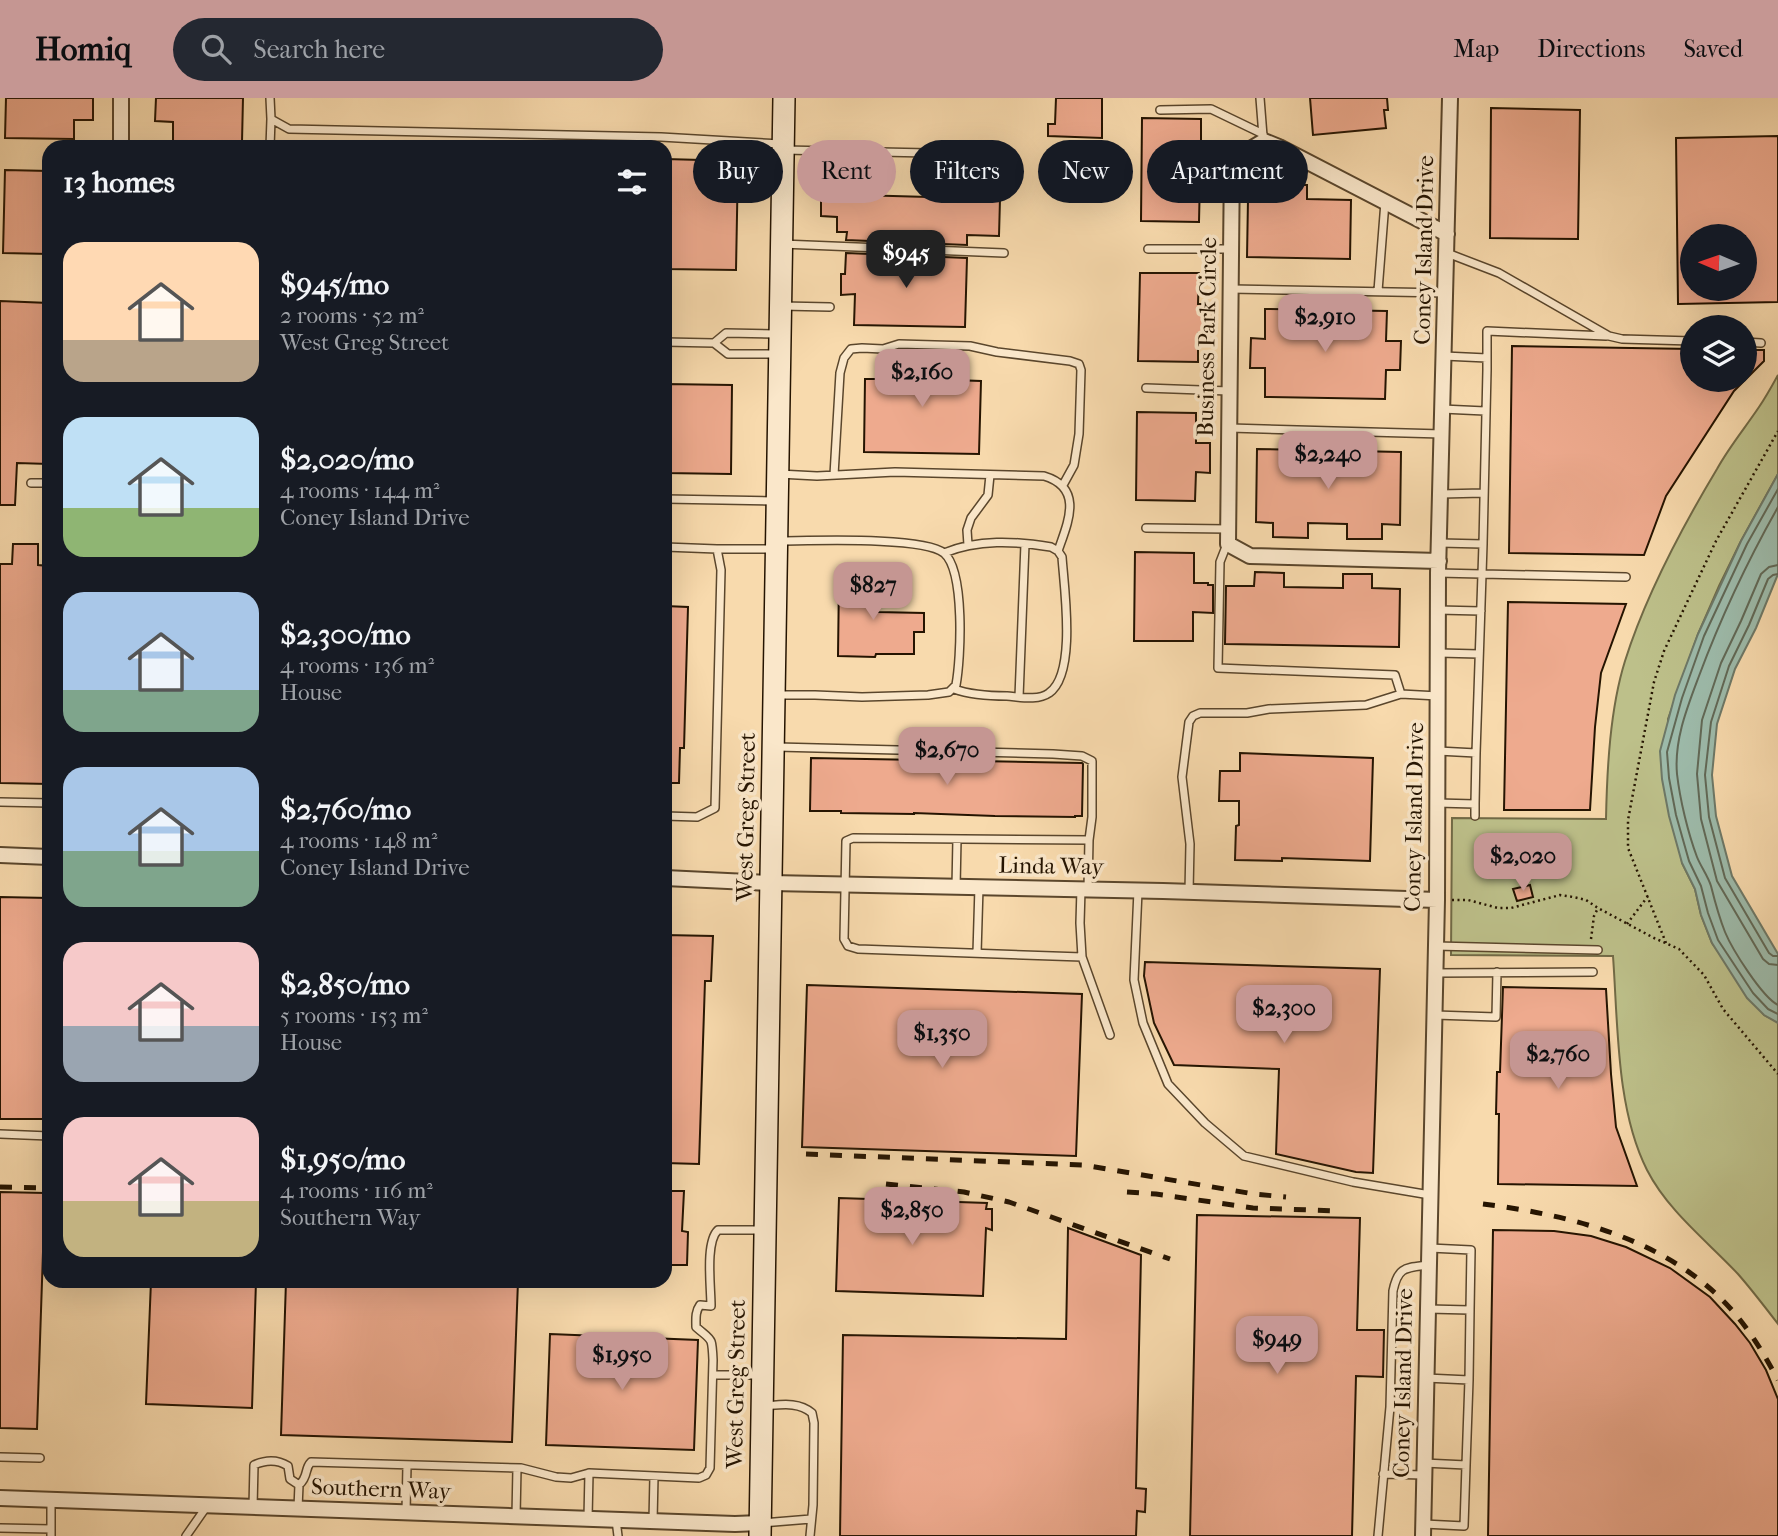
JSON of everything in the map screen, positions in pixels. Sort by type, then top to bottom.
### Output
[{"type":"main road","name":"West Greg Street","points":[[783,147],[784,98]]},
{"type":"main road","name":"West Greg Street","points":[[760,1530],[782,203]]},
{"type":"street","points":[[121,98],[121,140]]},
{"type":"street","name":"Coney Island Drive","points":[[1423,1530],[1437,900],[1438,610],[1450,98]]},
{"type":"street","points":[[1263,137],[1447,234]]},
{"type":"street","name":"Business Park Circle","points":[[1228,536],[1232,160],[1263,137]]},
{"type":"street","points":[[1228,536],[1250,556],[1439,567]]},
{"type":"street","points":[[0,855],[42,857]]},
{"type":"street","name":"Linda Way","points":[[672,878],[1437,900]]},
{"type":"street","name":"Southern Way","points":[[0,1498],[736,1524],[760,1530]]},
{"type":"lane","points":[[270,98],[270,140]]},
{"type":"lane","points":[[1260,98],[1263,137]]},
{"type":"lane","points":[[1160,110],[1211,109],[1263,137]]},
{"type":"lane","points":[[271,119],[289,129],[698,140]]},
{"type":"lane","points":[[783,147],[910,152]]},
{"type":"lane","points":[[1378,291],[1385,202]]},
{"type":"lane","points":[[782,244],[1004,253]]},
{"type":"lane","points":[[1148,249],[1231,249]]},
{"type":"lane","points":[[1446,253],[1499,273],[1609,336]]},
{"type":"lane","points":[[1230,289],[1446,293]]},
{"type":"lane","points":[[781,306],[830,307]]},
{"type":"lane","points":[[1475,816],[1487,331],[1680,341]]},
{"type":"lane","points":[[714,343],[726,333],[780,344]]},
{"type":"lane","points":[[672,342],[714,343],[728,354],[780,344]]},
{"type":"lane","points":[[1757,343],[1761,343]]},
{"type":"lane","points":[[834,475],[839,373],[844,358],[851,349],[931,344],[970,346],[997,352],[1070,360],[1079,364],[1079,434],[1074,465],[1063,485]]},
{"type":"lane","points":[[1444,356],[1487,358]]},
{"type":"lane","points":[[1146,388],[1229,391]]},
{"type":"lane","points":[[1442,409],[1485,411]]},
{"type":"lane","points":[[1229,428],[1442,434]]},
{"type":"lane","points":[[778,474],[895,472],[1044,476],[1058,481],[1068,495],[1069,518],[1058,551]]},
{"type":"lane","points":[[968,545],[967,530],[971,518],[988,495],[990,475]]},
{"type":"lane","points":[[31,482],[42,483]]},
{"type":"lane","points":[[1441,494],[1483,493]]},
{"type":"lane","points":[[672,499],[778,501]]},
{"type":"lane","points":[[1146,528],[1228,536],[1220,562],[1218,668],[1395,675],[1401,694]]},
{"type":"lane","points":[[672,547],[717,549],[853,540],[917,543],[932,546],[944,553],[952,563],[959,599],[960,647],[959,671],[954,689],[916,696],[774,695]]},
{"type":"lane","points":[[944,553],[968,545],[990,542],[1051,547],[1062,557],[1066,607],[1067,642],[1062,674],[1049,693],[1041,697],[1019,697],[965,693],[954,689]]},
{"type":"lane","points":[[1440,543],[1483,544]]},
{"type":"lane","points":[[1019,697],[1025,544]]},
{"type":"lane","points":[[672,816],[697,817],[715,808],[721,570],[717,549]]},
{"type":"lane","points":[[1439,567],[1482,574],[1626,577]]},
{"type":"lane","points":[[1438,610],[1481,611]]},
{"type":"lane","points":[[1439,653],[1479,654]]},
{"type":"lane","points":[[1189,892],[1190,844],[1182,777],[1189,722],[1193,716],[1200,713],[1247,713],[1269,709],[1366,705],[1401,694],[1438,696]]},
{"type":"lane","points":[[773,747],[1053,754],[1082,756],[1092,761],[1092,817],[1080,923],[1082,957],[1110,1035]]},
{"type":"lane","points":[[1438,751],[1476,753]]},
{"type":"lane","points":[[0,802],[42,803]]},
{"type":"lane","points":[[1437,803],[1475,804]]},
{"type":"lane","points":[[1082,957],[858,949],[848,946],[844,939],[846,841],[853,838],[1089,840]]},
{"type":"lane","points":[[956,887],[957,839]]},
{"type":"lane","points":[[977,953],[979,887]]},
{"type":"lane","points":[[1138,890],[1134,980],[1143,1023],[1168,1084],[1195,1113],[1244,1156],[1353,1182],[1430,1195]]},
{"type":"lane","points":[[1436,946],[1594,949]]},
{"type":"lane","points":[[1434,1015],[1496,1017],[1497,972]]},
{"type":"lane","points":[[1435,973],[1593,972]]},
{"type":"lane","points":[[0,1134],[42,1136]]},
{"type":"lane","points":[[298,1509],[299,1485],[305,1479],[311,1462],[517,1468],[556,1478],[571,1478],[589,1473],[699,1478],[706,1475],[710,1468],[712,1342],[709,1336],[696,1327],[695,1316],[700,1305],[711,1306],[712,1235],[718,1230],[765,1230]]},
{"type":"lane","points":[[1429,1248],[1471,1250],[1464,1536]]},
{"type":"lane","points":[[1378,1536],[1390,1407],[1395,1280],[1398,1273],[1405,1268],[1429,1265]]},
{"type":"lane","points":[[1428,1309],[1470,1310]]},
{"type":"lane","points":[[713,1375],[762,1375]]},
{"type":"lane","points":[[1426,1378],[1469,1380]]},
{"type":"lane","points":[[762,1406],[802,1406],[812,1413],[814,1423],[810,1536]]},
{"type":"lane","points":[[0,1457],[40,1458]]},
{"type":"lane","points":[[253,1507],[254,1465],[263,1461],[282,1462],[288,1466],[290,1479],[299,1485]]},
{"type":"lane","points":[[405,1513],[407,1465]]},
{"type":"lane","points":[[1383,1474],[1466,1465]]},
{"type":"lane","points":[[516,1516],[517,1468]]},
{"type":"lane","points":[[588,1519],[589,1473]]},
{"type":"lane","points":[[653,1521],[654,1476]]},
{"type":"lane","points":[[0,1528],[51,1533],[51,1500]]},
{"type":"lane","points":[[186,1536],[207,1506]]},
{"type":"lane","points":[[760,1530],[811,1519]]},
{"type":"lane","points":[[616,1520],[618,1536]]},
{"type":"lane","points":[[1423,1530],[1464,1526]]},
{"type":"path","points":[[1666,943],[1628,848],[1628,820],[1658,667],[1716,541],[1778,431]]},
{"type":"path","points":[[1437,900],[1468,900],[1498,908],[1511,908],[1560,895],[1586,900],[1627,924],[1679,949],[1704,975],[1723,1009],[1778,1073]]},
{"type":"path","points":[[1627,924],[1647,896]]},
{"type":"path","points":[[1594,949],[1593,923],[1598,908]]},
{"type":"green space","points":[[1778,375],[1778,474],[1719,586],[1698,634],[1668,719],[1682,863],[1695,889],[1712,943],[1764,1015],[1778,1022],[1778,1324],[1738,1274],[1677,1212],[1647,1170],[1629,1120],[1624,1093],[1613,956],[1451,955],[1452,818],[1606,819],[1608,760],[1613,719],[1620,680],[1634,636],[1665,562],[1690,515]]},
{"type":"water","points":[[1778,474],[1778,574],[1756,628],[1735,669],[1717,724],[1712,775],[1716,816],[1732,876],[1778,954],[1778,1023],[1764,1015],[1747,998],[1712,943],[1695,889],[1682,863],[1669,816],[1660,751],[1675,695],[1698,634],[1741,541]]},
{"type":"building","points":[[6,98],[93,98],[93,120],[74,120],[74,139],[5,138]]},
{"type":"building","points":[[156,98],[243,98],[242,140],[173,140],[173,122],[155,121]]},
{"type":"building","points":[[1056,98],[1102,98],[1102,138],[1048,136],[1048,124],[1055,124]]},
{"type":"building","points":[[1310,98],[1387,98],[1388,110],[1384,110],[1386,128],[1313,135]]},
{"type":"building","points":[[1491,108],[1580,110],[1578,239],[1490,238]]},
{"type":"building","points":[[1142,118],[1201,119],[1201,140],[1147,140],[1147,203],[1199,203],[1199,222],[1141,221]]},
{"type":"building","points":[[1778,136],[1778,302],[1678,304],[1676,138]]},
{"type":"building","points":[[672,159],[693,160],[693,203],[737,203],[736,270],[672,269]]},
{"type":"building","points":[[5,170],[42,171],[42,254],[3,253]]},
{"type":"building","points":[[896,196],[910,196],[910,203],[1000,203],[999,236],[967,235],[967,245],[846,240],[847,232],[837,232],[837,217],[821,216],[821,203],[896,203]]},
{"type":"building","points":[[1308,199],[1351,200],[1350,259],[1247,257],[1248,203],[1308,203]]},
{"type":"building","points":[[846,253],[967,258],[965,327],[854,325],[855,294],[841,295],[841,274],[845,274]]},
{"type":"building","points":[[1140,273],[1199,273],[1198,304],[1212,304],[1212,333],[1198,333],[1198,362],[1138,361]]},
{"type":"building","points":[[0,301],[42,303],[42,464],[17,463],[15,505],[0,505]]},
{"type":"building","points":[[1265,309],[1387,311],[1386,341],[1401,341],[1400,370],[1386,370],[1385,399],[1265,397],[1265,368],[1250,368],[1251,338],[1265,339]]},
{"type":"building","points":[[1512,346],[1680,349],[1680,392],[1733,392],[1666,496],[1644,555],[1509,553]]},
{"type":"building","points":[[1757,350],[1764,350],[1764,361],[1757,368]]},
{"type":"building","points":[[895,355],[954,357],[953,380],[981,381],[979,454],[864,452],[865,379],[894,379]]},
{"type":"building","points":[[672,384],[732,385],[731,474],[672,473]]},
{"type":"building","points":[[1137,412],[1196,413],[1196,443],[1210,443],[1210,473],[1196,472],[1195,501],[1136,500]]},
{"type":"building","points":[[1257,449],[1401,452],[1400,525],[1382,524],[1382,539],[1347,539],[1347,524],[1308,523],[1308,538],[1273,537],[1273,523],[1256,522]]},
{"type":"building","points":[[13,544],[38,544],[38,565],[42,565],[42,784],[0,783],[0,564],[12,564]]},
{"type":"building","points":[[1135,552],[1194,553],[1194,583],[1213,585],[1213,613],[1193,612],[1193,641],[1134,641]]},
{"type":"building","points":[[1255,572],[1284,573],[1284,587],[1343,588],[1343,574],[1372,574],[1372,588],[1400,589],[1399,647],[1225,644],[1226,586],[1254,586]]},
{"type":"building","points":[[864,573],[878,573],[878,612],[924,613],[924,632],[914,632],[914,654],[838,656],[839,579],[859,580],[859,577],[864,577]]},
{"type":"building","points":[[1508,602],[1626,604],[1601,673],[1590,810],[1504,810]]},
{"type":"building","points":[[672,606],[688,607],[684,748],[680,748],[679,783],[672,783]]},
{"type":"building","points":[[1240,753],[1373,758],[1370,861],[1282,858],[1282,861],[1235,860],[1239,801],[1219,801],[1220,771],[1240,771]]},
{"type":"building","points":[[811,758],[1082,763],[1082,816],[810,811]]},
{"type":"building","points":[[1530,885],[1533,897],[1517,901],[1513,889]]},
{"type":"building","points":[[0,897],[42,898],[42,1119],[0,1119]]},
{"type":"building","points":[[672,935],[713,936],[711,981],[705,981],[699,1164],[672,1163]]},
{"type":"building","points":[[1145,962],[1380,969],[1373,1173],[1356,1172],[1276,1154],[1279,1069],[1174,1065],[1154,1023],[1144,976]]},
{"type":"building","points":[[807,985],[1082,994],[1076,1156],[802,1147]]},
{"type":"building","points":[[1503,987],[1606,989],[1616,1127],[1637,1186],[1498,1184],[1497,1072],[1500,1072]]},
{"type":"building","points":[[672,1191],[684,1191],[682,1231],[688,1232],[687,1265],[672,1265]]},
{"type":"building","points":[[0,1192],[42,1193],[37,1429],[0,1428]]},
{"type":"building","points":[[839,1198],[987,1203],[986,1209],[992,1209],[992,1230],[986,1228],[983,1296],[836,1291]]},
{"type":"building","points":[[1197,1215],[1360,1218],[1357,1330],[1384,1330],[1383,1377],[1356,1376],[1352,1536],[1190,1536]]},
{"type":"building","points":[[1068,1228],[1141,1255],[1136,1488],[1146,1489],[1145,1512],[1137,1511],[1136,1536],[840,1536],[843,1335],[1066,1339]]},
{"type":"building","points":[[1493,1230],[1554,1231],[1591,1236],[1626,1247],[1670,1268],[1710,1297],[1750,1343],[1766,1370],[1778,1399],[1778,1536],[1488,1536]]},
{"type":"building","points":[[151,1288],[256,1288],[252,1408],[146,1404]]},
{"type":"building","points":[[286,1288],[518,1288],[512,1442],[281,1435]]},
{"type":"building","points":[[550,1334],[698,1340],[694,1450],[546,1445]]},
{"type":"railway","points":[[806,1154],[1083,1165],[1286,1197]]},
{"type":"railway","points":[[886,1184],[964,1192],[1009,1202],[1170,1259]]},
{"type":"railway","points":[[0,1187],[42,1188]]},
{"type":"railway","points":[[1127,1192],[1253,1208],[1338,1211]]},
{"type":"railway","points":[[1483,1204],[1550,1215],[1584,1224],[1648,1248],[1678,1265],[1705,1284],[1730,1308],[1756,1342],[1778,1380]]}]
